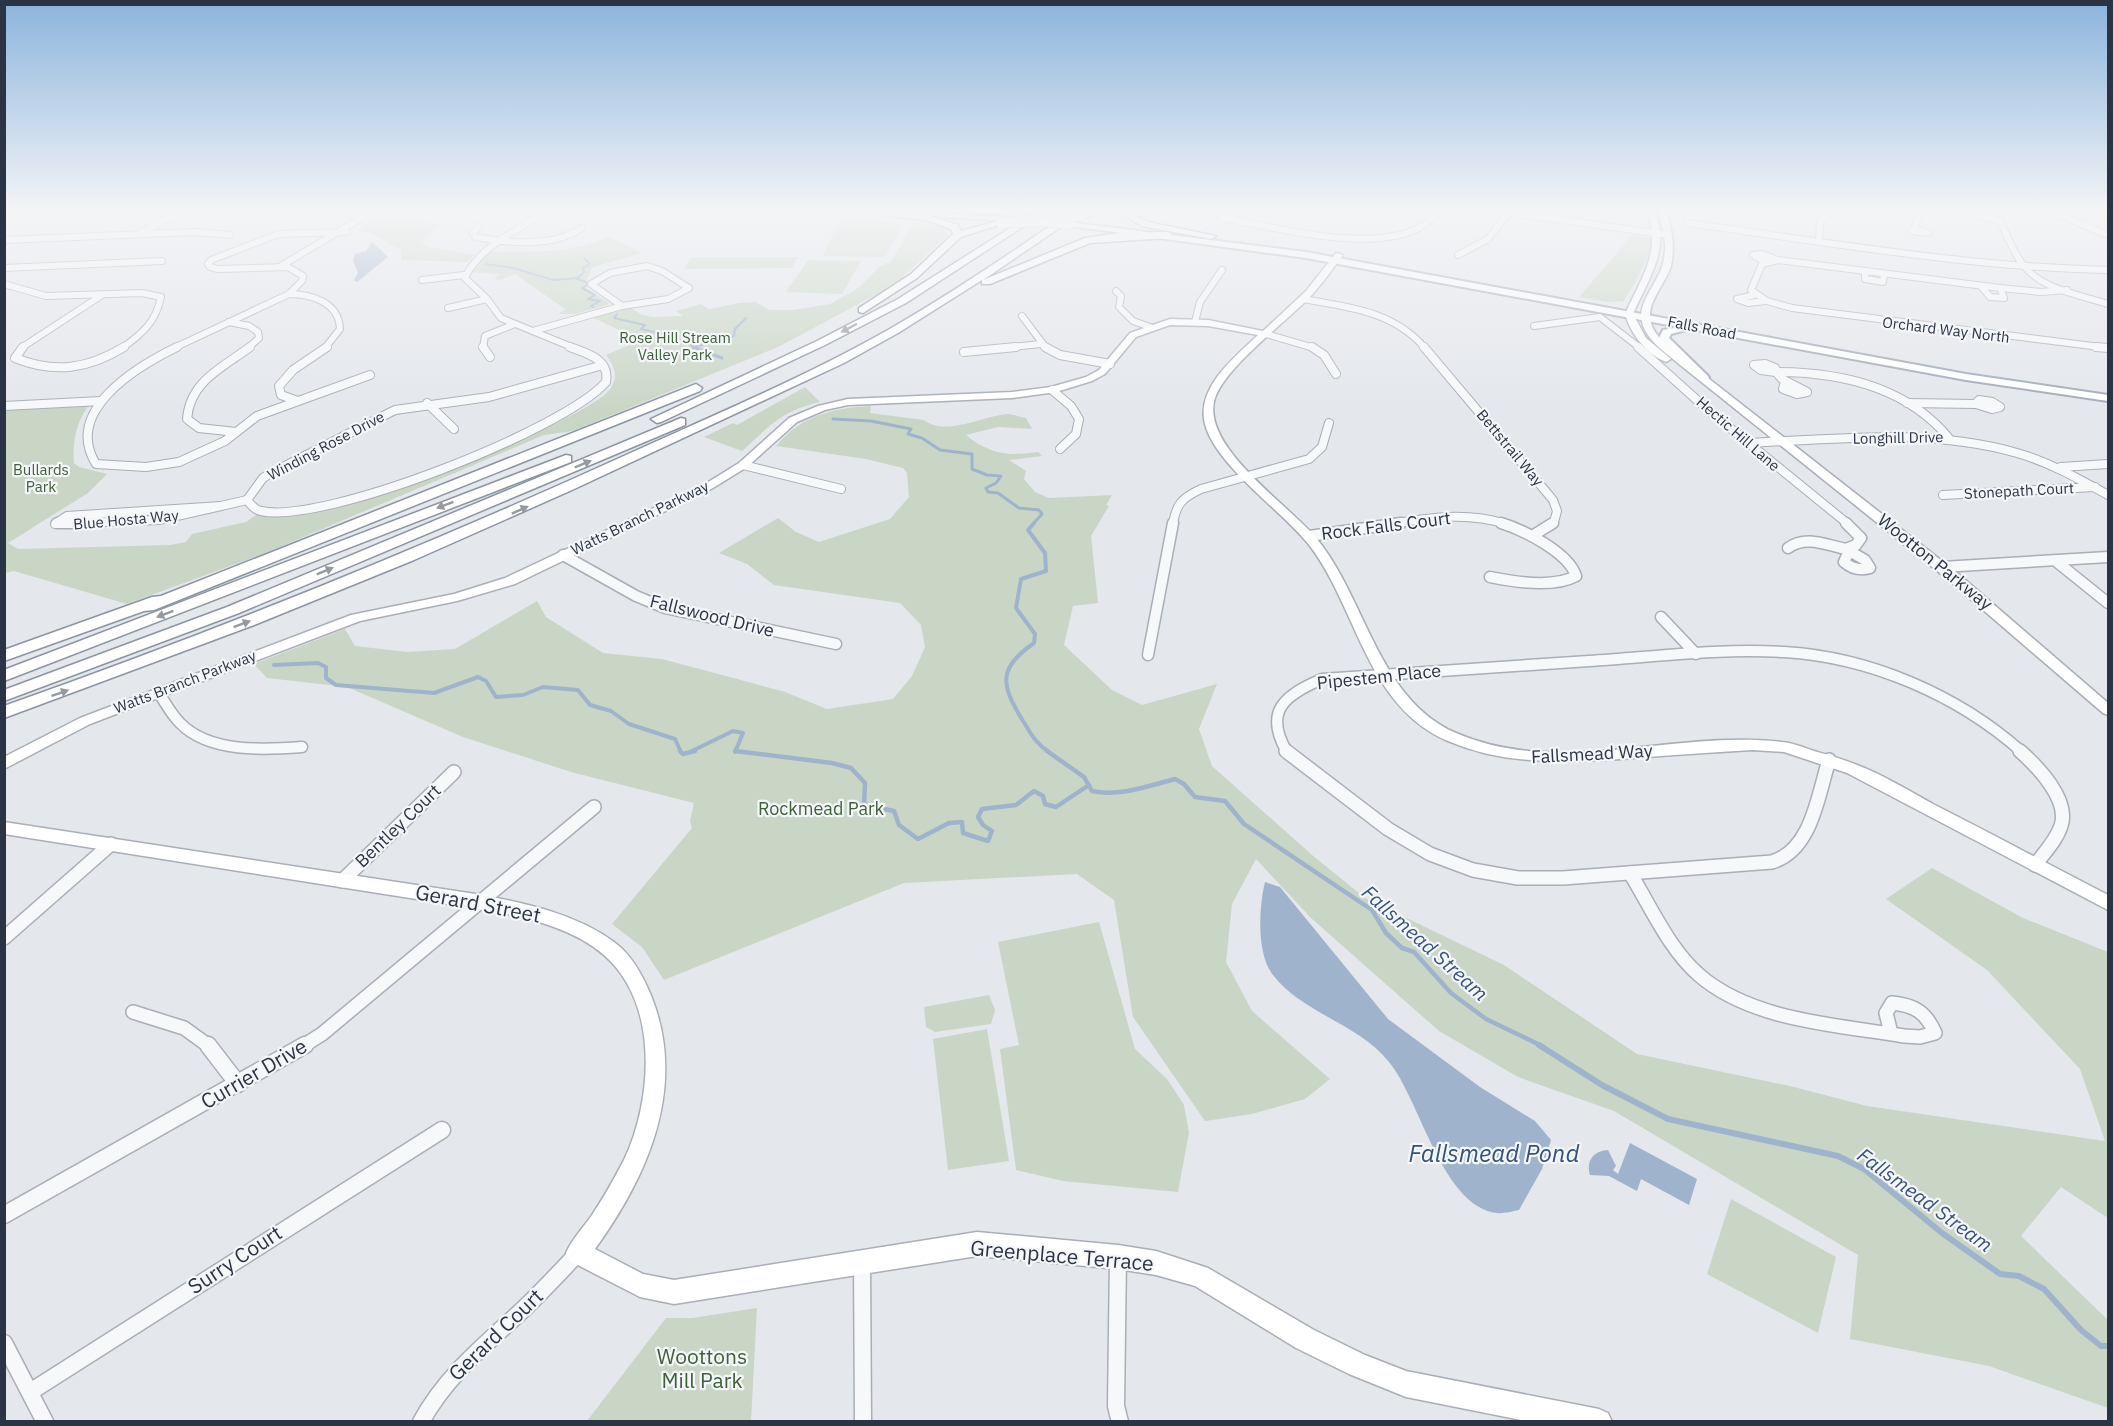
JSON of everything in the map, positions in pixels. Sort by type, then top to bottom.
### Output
[{"type":"highway","points":[[860,312],[912,278]]},
{"type":"highway","points":[[480,477],[702,386],[860,312],[927,278]]},
{"type":"highway","points":[[4,676],[576,454],[769,368],[902,301],[942,278]]},
{"type":"highway","points":[[4,696],[233,610],[746,394],[873,330],[964,278]]},
{"type":"highway","points":[[4,712],[103,678],[316,596],[490,523],[777,392],[867,346],[981,278]]},
{"type":"highway","points":[[928,310],[1000,278]]},
{"type":"highway","points":[[4,666],[235,572],[769,368]]},
{"type":"highway","points":[[233,610],[319,586],[490,523]]},
{"type":"highway","points":[[4,656],[235,572]]},
{"type":"main road","name":"Falls Road","points":[[1445,278],[1768,334],[1966,377]]},
{"type":"main road","name":"Falls Road","points":[[1646,314],[1735,335],[1966,377],[2109,398]]},
{"type":"main road","points":[[1704,378],[1663,336],[1669,331],[1686,329],[1735,335]]},
{"type":"street","points":[[303,278],[289,294],[180,344],[148,363],[100,401],[91,416],[86,438],[88,450],[96,464],[116,468],[141,468],[191,460],[217,446],[256,416],[295,400],[370,375]]},
{"type":"street","points":[[422,280],[443,278]]},
{"type":"street","points":[[247,500],[261,511],[288,511],[421,477],[582,405],[606,382],[606,370],[598,358],[586,351],[501,318],[487,298],[467,283],[465,278]]},
{"type":"street","points":[[600,278],[594,279],[591,284],[622,306]]},
{"type":"street","points":[[532,331],[622,306],[637,305],[679,295],[689,288],[669,278]]},
{"type":"street","points":[[1195,322],[1198,300],[1221,278]]},
{"type":"street","name":"Fallsmead Way","points":[[1324,278],[1222,377],[1208,404],[1209,421],[1216,440],[1227,455],[1309,536],[1330,568],[1402,701],[1424,721],[1441,732],[1497,753],[1546,758],[1753,745],[1785,747],[1854,770],[2109,903]]},
{"type":"street","points":[[1630,311],[1647,278]]},
{"type":"street","points":[[1646,314],[1661,278]]},
{"type":"street","points":[[1755,278],[1751,288],[1755,295],[1737,299],[1748,303],[1767,301]]},
{"type":"street","points":[[1913,278],[2041,292],[2067,290]]},
{"type":"street","points":[[2040,278],[2067,290],[2109,304]]},
{"type":"street","points":[[4,284],[46,296],[153,293],[161,297],[161,306],[148,331],[92,362],[54,369],[15,358],[18,350],[102,295]]},
{"type":"street","points":[[1116,291],[1120,296],[1119,307],[1125,315],[1150,327]]},
{"type":"street","points":[[289,294],[319,297],[340,318],[342,323],[336,339],[297,367],[279,386],[281,395],[295,400]]},
{"type":"street","name":"Orchard Way North","points":[[1755,295],[1784,306],[1924,327],[2109,348]]},
{"type":"street","points":[[448,308],[487,298]]},
{"type":"street","name":"Bettstrail Way","points":[[1303,299],[1390,318],[1414,335],[1553,500],[1557,511],[1554,522],[1532,536]]},
{"type":"street","name":"Wootton Parkway","points":[[1630,311],[1632,327],[1655,351],[1723,401],[1757,420]]},
{"type":"street","name":"Wootton Parkway","points":[[1646,314],[1647,328],[1666,348],[1942,567],[2109,710]]},
{"type":"street","points":[[1022,316],[1041,344],[1060,355],[1110,364]]},
{"type":"street","name":"Hectic Hill Lane","points":[[1534,326],[1600,317],[1653,358],[1708,410],[1849,525],[1861,538],[1856,545],[1846,549],[1808,541],[1799,542],[1788,548]]},
{"type":"street","points":[[229,322],[249,326],[258,332],[259,338],[209,376],[189,399],[187,409],[188,419],[198,428],[236,432]]},
{"type":"street","name":"Watts Branch Parkway","points":[[4,764],[85,721],[356,618],[491,588],[709,486],[743,465],[793,420],[822,408],[848,402],[1052,390],[1089,379],[1110,364],[1133,336],[1150,327],[1170,322],[1195,322],[1266,334]]},
{"type":"street","points":[[490,357],[483,349],[485,336],[514,324]]},
{"type":"street","points":[[1266,334],[1297,341],[1317,349],[1330,359],[1336,374]]},
{"type":"street","points":[[964,352],[1041,344]]},
{"type":"street","name":"Winding Rose Drive","points":[[247,500],[256,486],[271,473],[380,416],[427,403],[489,397],[603,365]]},
{"type":"street","points":[[1789,385],[1775,372],[1816,372],[1856,378],[1881,387],[1935,423],[1948,437]]},
{"type":"street","points":[[1052,390],[1071,406],[1079,419],[1076,434],[1060,449]]},
{"type":"street","points":[[4,406],[100,401]]},
{"type":"street","points":[[1907,404],[1943,402],[1976,404]]},
{"type":"street","points":[[427,403],[454,429]]},
{"type":"street","points":[[1148,655],[1176,506],[1186,496],[1201,489],[1290,468],[1313,457],[1327,444],[1329,423]]},
{"type":"street","name":"Longhill Drive","points":[[1748,443],[1913,436],[1948,437],[2019,452],[2061,467],[2109,495]]},
{"type":"street","points":[[2061,467],[2109,464]]},
{"type":"street","points":[[743,465],[841,489]]},
{"type":"street","name":"Stonepath Court","points":[[1943,495],[2096,487]]},
{"type":"street","name":"Blue Hosta Way","points":[[221,506],[67,516],[56,525],[159,520],[221,506],[247,500]]},
{"type":"street","name":"Rock Falls Court","points":[[1309,536],[1442,515],[1492,521],[1532,536]]},
{"type":"street","points":[[1490,577],[1521,583],[1569,580],[1576,576],[1573,566],[1532,536]]},
{"type":"street","name":"Fallswood Drive","points":[[563,555],[636,596],[665,608],[836,644]]},
{"type":"street","points":[[1942,567],[2057,562],[2109,557]]},
{"type":"street","points":[[2057,562],[2109,603]]},
{"type":"street","points":[[1661,617],[1696,654]]},
{"type":"street","name":"Pipestem Place","points":[[1829,760],[1803,839],[1795,851],[1785,858],[1772,862],[1561,880],[1519,878],[1485,873],[1451,863],[1408,842],[1289,754],[1278,739],[1276,714],[1284,700],[1299,688],[1322,680],[1696,654],[1782,652],[1825,657],[1908,683],[1967,712],[1990,727],[2025,756],[2053,790],[2062,810],[2062,825],[2035,865]]},
{"type":"street","points":[[158,692],[182,725],[204,738],[269,749],[302,747]]},
{"type":"street","name":"Bentley Court","points":[[342,881],[454,772]]},
{"type":"street","name":"Currier Drive","points":[[4,1215],[238,1084],[322,1034],[594,807]]},
{"type":"street","name":"Gerard Street","points":[[4,828],[536,912],[568,923],[608,947],[633,978],[648,1007],[656,1032],[656,1091],[649,1123],[629,1177],[601,1223],[578,1253]]},
{"type":"street","points":[[4,938],[111,844]]},
{"type":"street","points":[[1630,873],[1661,923],[1698,975],[1733,996],[1780,1014],[1891,1033]]},
{"type":"street","points":[[133,1012],[174,1023],[197,1034],[214,1049],[238,1084]]},
{"type":"street","name":"Surry Court","points":[[30,1392],[442,1130]]},
{"type":"street","name":"Greenplace Terrace","points":[[578,1253],[640,1285],[674,1292],[977,1244],[1118,1257],[1156,1263],[1200,1276],[1305,1339],[1358,1365],[1406,1384],[1599,1422]]},
{"type":"street","name":"Gerard Court","points":[[422,1422],[429,1406],[464,1360],[529,1304],[578,1253]]},
{"type":"street","points":[[1118,1257],[1116,1406],[1120,1422]]},
{"type":"street","points":[[862,1262],[863,1422]]},
{"type":"street","points":[[4,1343],[45,1422]]},
{"type":"green space","points":[[520,278],[588,278],[585,287],[610,304],[575,314],[559,314],[565,309]]},
{"type":"green space","points":[[796,278],[851,278],[842,294],[786,292]]},
{"type":"green space","points":[[869,278],[902,278],[894,285],[778,347],[573,431],[544,435],[268,552],[127,604],[14,571],[5,573],[5,406],[92,401],[77,430],[74,463],[79,467],[107,474],[88,493],[8,543],[18,549],[170,545],[186,542],[192,534],[246,522],[259,513],[266,515],[342,502],[407,484],[507,445],[575,413],[599,399],[611,388],[615,378],[614,370],[606,355],[629,345],[625,343],[635,337],[589,316],[631,308],[642,315],[653,317],[683,316],[676,311],[701,304],[709,309],[755,302],[770,310],[793,310],[830,304],[860,287]]},
{"type":"green space","points":[[1596,278],[1637,278],[1624,301],[1608,302],[1579,297]]},
{"type":"green space","points":[[805,387],[820,402],[795,410],[777,420],[742,451],[704,437],[733,423],[737,425]]},
{"type":"green space","name":"Rockmead Park","points":[[871,406],[870,413],[924,420],[942,427],[1007,414],[1026,418],[1032,429],[998,427],[966,435],[984,447],[1000,452],[1018,454],[1038,452],[1042,456],[1009,460],[1026,471],[1024,479],[1035,492],[1049,498],[1112,495],[1106,505],[1109,506],[1091,536],[1098,603],[1073,606],[1064,645],[1112,690],[1142,705],[1217,684],[1199,729],[1212,766],[1312,855],[1365,898],[1504,965],[1637,1054],[1790,1086],[1867,1106],[2105,1141],[2080,1069],[1987,970],[1886,899],[1932,868],[2023,918],[2108,952],[2108,1218],[2061,1187],[2021,1236],[2108,1320],[2108,1408],[1989,1366],[1850,1339],[1858,1255],[1614,1111],[1518,1077],[1439,1031],[1311,918],[1256,859],[1232,904],[1226,962],[1252,1011],[1330,1079],[1305,1099],[1252,1114],[1205,1121],[1133,1017],[1114,900],[1077,874],[904,883],[664,980],[642,947],[612,924],[692,828],[690,821],[694,803],[571,772],[463,737],[347,687],[267,678],[254,664],[345,629],[355,646],[407,652],[455,649],[537,601],[546,617],[603,653],[662,659],[785,692],[827,709],[893,699],[912,676],[925,647],[921,625],[900,603],[774,585],[747,564],[719,553],[778,518],[796,532],[819,542],[890,519],[909,497],[907,473],[903,468],[866,459],[776,446],[796,427],[818,416],[843,409]]},
{"type":"green space","points":[[1099,922],[1135,1049],[1167,1079],[1184,1105],[1189,1133],[1178,1192],[1063,1181],[1016,1170],[1000,1049],[1019,1045],[998,942]]},
{"type":"green space","points":[[989,995],[995,1010],[991,1024],[935,1032],[926,1027],[924,1007]]},
{"type":"green space","points":[[987,1029],[1009,1161],[948,1170],[933,1039]]},
{"type":"green space","points":[[1731,1199],[1836,1257],[1818,1333],[1707,1274]]},
{"type":"green space","name":"Woottons Mill Park","points":[[757,1308],[751,1421],[587,1421],[666,1318],[692,1318]]},
{"type":"water","name":"Fallsmead Pond","points":[[1265,882],[1280,887],[1388,1019],[1480,1087],[1535,1121],[1551,1140],[1542,1169],[1519,1210],[1497,1213],[1478,1206],[1461,1192],[1434,1149],[1411,1100],[1389,1062],[1362,1038],[1299,999],[1273,975],[1261,943],[1260,916]]},
{"type":"water","points":[[1630,1143],[1697,1179],[1689,1205],[1641,1179],[1637,1191],[1609,1176],[1590,1175],[1589,1165],[1592,1158],[1598,1152],[1608,1150],[1616,1166],[1613,1170],[1618,1174]]},
{"type":"waterway","points":[[545,278],[553,280],[578,278]]},
{"type":"waterway","points":[[578,278],[586,282],[587,285],[582,288],[595,295],[588,299],[600,301],[591,306],[593,307]]},
{"type":"waterway","points":[[617,314],[614,318],[645,325],[641,329],[663,334],[660,338],[670,341],[687,340],[693,347]]},
{"type":"waterway","points":[[694,347],[734,336],[735,329],[746,318]]},
{"type":"waterway","points":[[693,347],[722,358]]},
{"type":"waterway","name":"Fallsmead Stream","points":[[833,419],[871,421],[911,429],[908,434],[922,438],[940,450],[972,454],[972,469],[987,475],[1001,476],[996,483],[986,488],[988,492],[998,493],[1019,508],[1039,510],[1042,514],[1033,524]]},
{"type":"waterway","name":"Fallsmead Stream","points":[[1034,523],[1028,530],[1045,553],[1046,571],[1021,579],[1016,608],[1035,634],[1034,643],[1014,661],[1006,678],[1010,697],[1016,708],[1034,738],[1049,752]]},
{"type":"waterway","points":[[274,665],[318,663],[326,667],[326,678],[336,685],[434,693],[478,677],[486,681],[496,697],[523,695],[543,687],[578,690],[590,705],[611,711],[629,724],[675,739],[681,752]]},
{"type":"waterway","points":[[690,752],[733,731],[743,733],[735,751]]},
{"type":"waterway","points":[[681,752],[683,754],[695,751]]},
{"type":"waterway","points":[[735,751],[832,763],[851,768],[865,783],[864,805],[894,811],[899,825],[918,839],[949,823],[962,822],[963,833],[988,841],[992,831],[983,825],[978,817],[982,809],[1016,805],[1034,791],[1043,796],[1045,804],[1056,807],[1089,785]]},
{"type":"waterway","name":"Fallsmead Stream","points":[[1047,751],[1084,777],[1089,785]]},
{"type":"waterway","name":"Fallsmead Stream","points":[[1089,785],[1092,791],[1113,793],[1175,779],[1184,784],[1195,797],[1225,801],[1244,824],[1372,910],[1386,933],[1402,948],[1414,952],[1451,993],[1486,1019],[1542,1046]]},
{"type":"waterway","name":"Fallsmead Stream","points":[[1539,1045],[1602,1085],[1668,1119],[1838,1156],[1864,1169],[1942,1233],[2000,1274],[2019,1276],[2044,1289],[2081,1330],[2101,1346],[2108,1346]]},
{"type":"park label","name":"Rose Hill Stream Valley Park","points":[[675,346]]},
{"type":"park label","name":"Bullards Park","points":[[41,478]]}]
